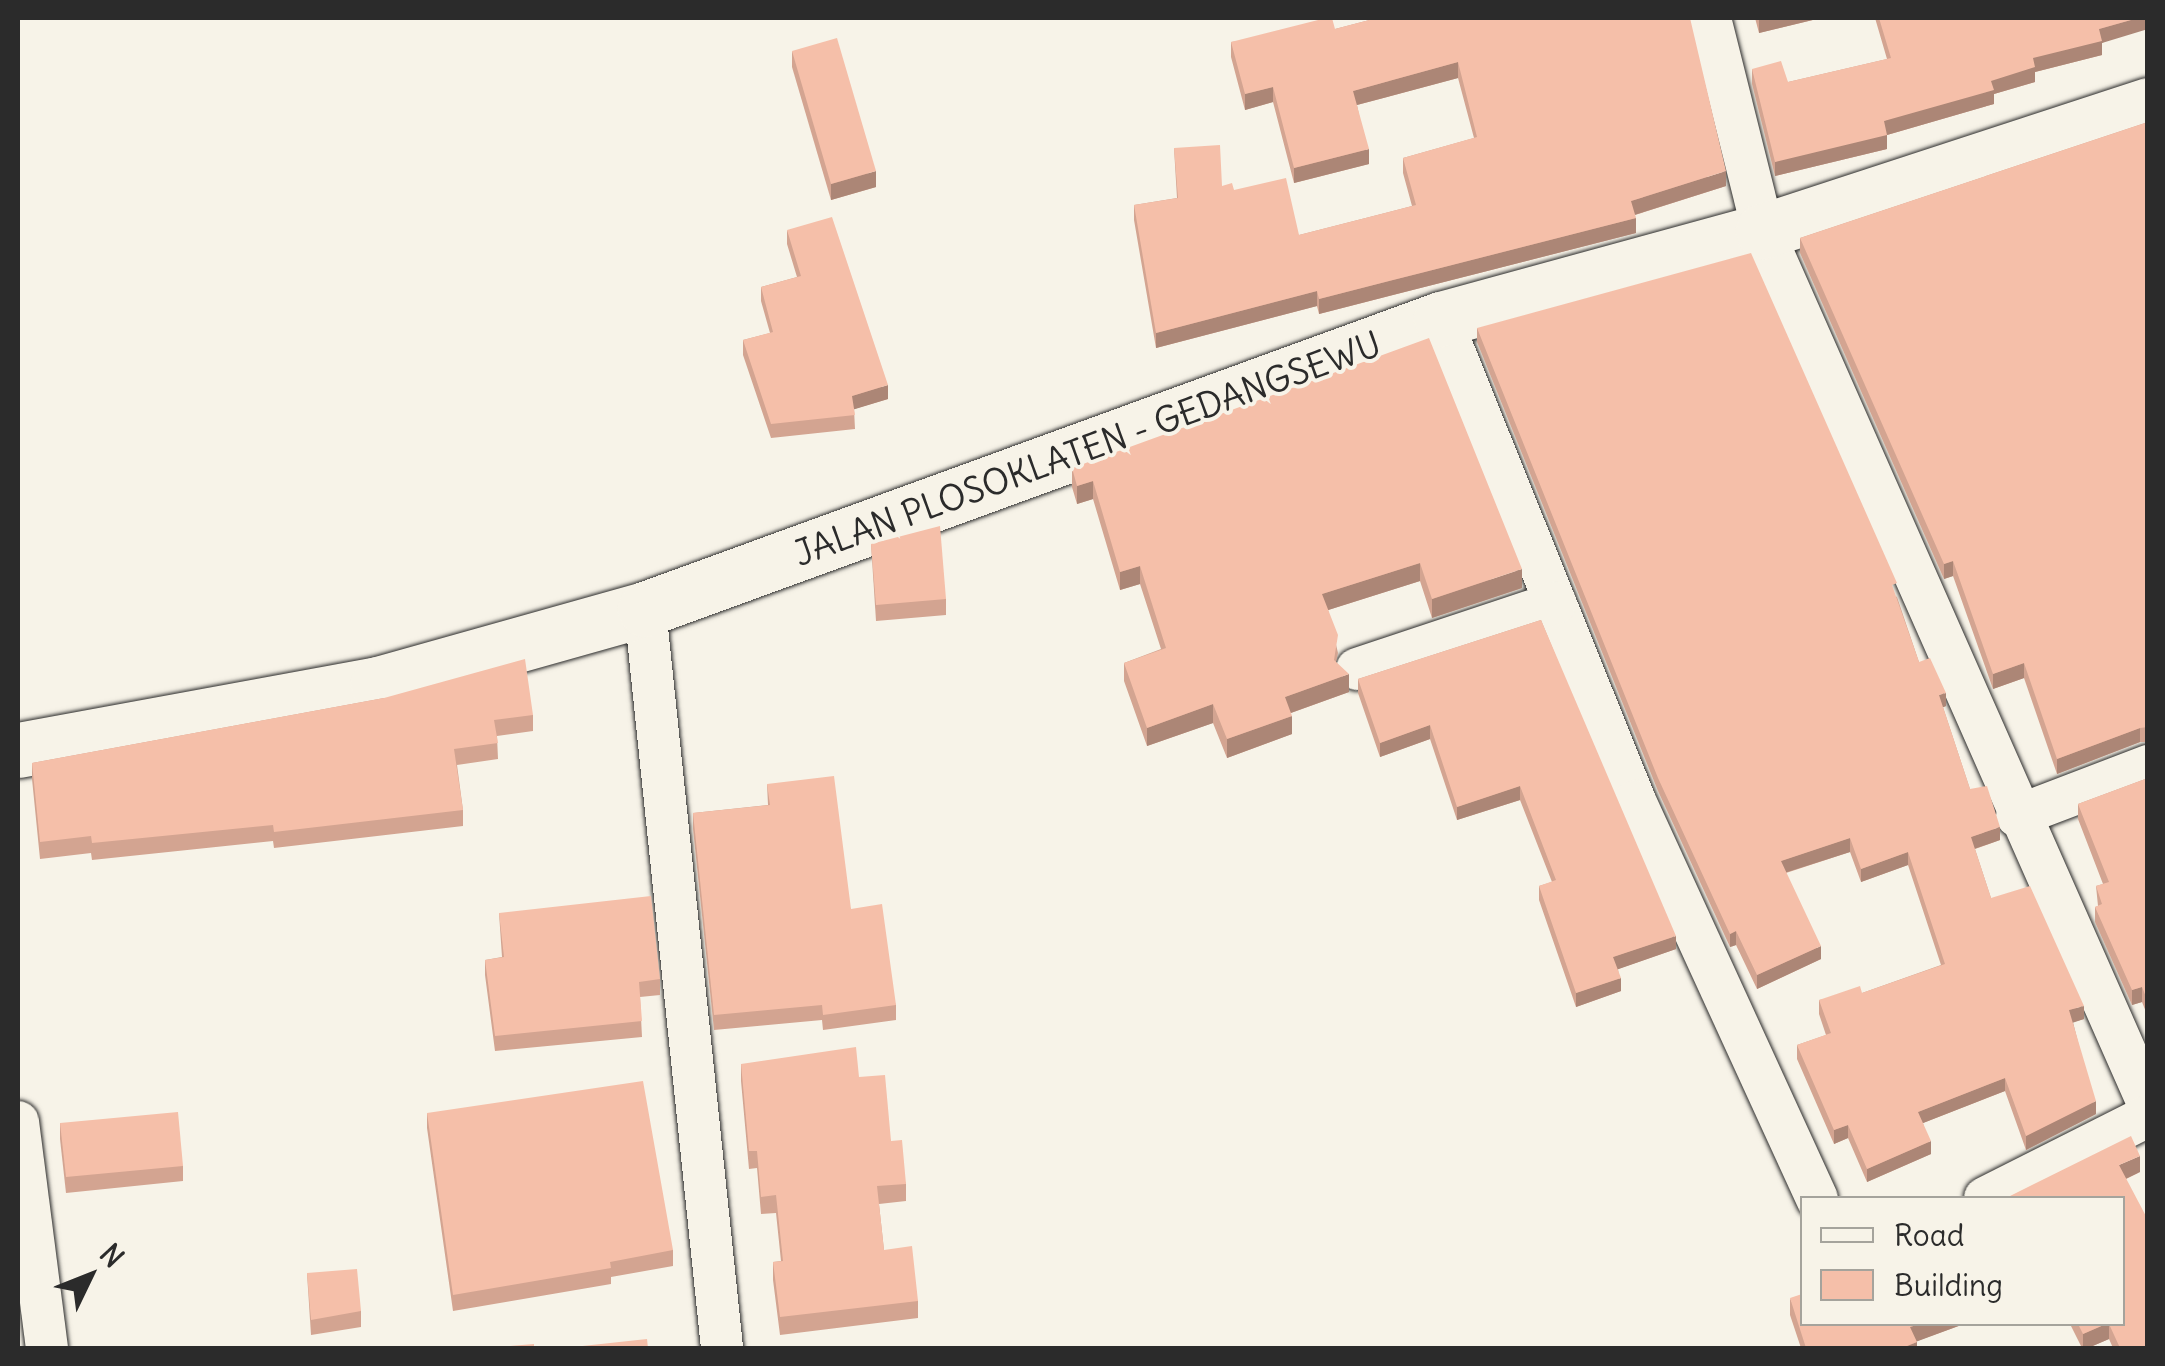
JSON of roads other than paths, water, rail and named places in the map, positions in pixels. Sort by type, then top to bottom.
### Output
[{"type":"main road","name":"JALAN PLOSOKLATEN - GEDANGSEWU","points":[[18,750],[378,684],[644,609],[1441,320],[1762,231],[2145,114]]},
{"type":"street","points":[[1710,18],[1762,231],[2017,816],[2148,1103]]},
{"type":"street","points":[[1441,320],[1635,801],[1816,1196]]},
{"type":"street","points":[[1357,669],[1555,603]]},
{"type":"street","points":[[644,609],[722,1348]]},
{"type":"street","points":[[2017,816],[2148,766]]},
{"type":"street","points":[[1989,1196],[2148,1116]]},
{"type":"street","points":[[18,1122],[47,1348]]}]
